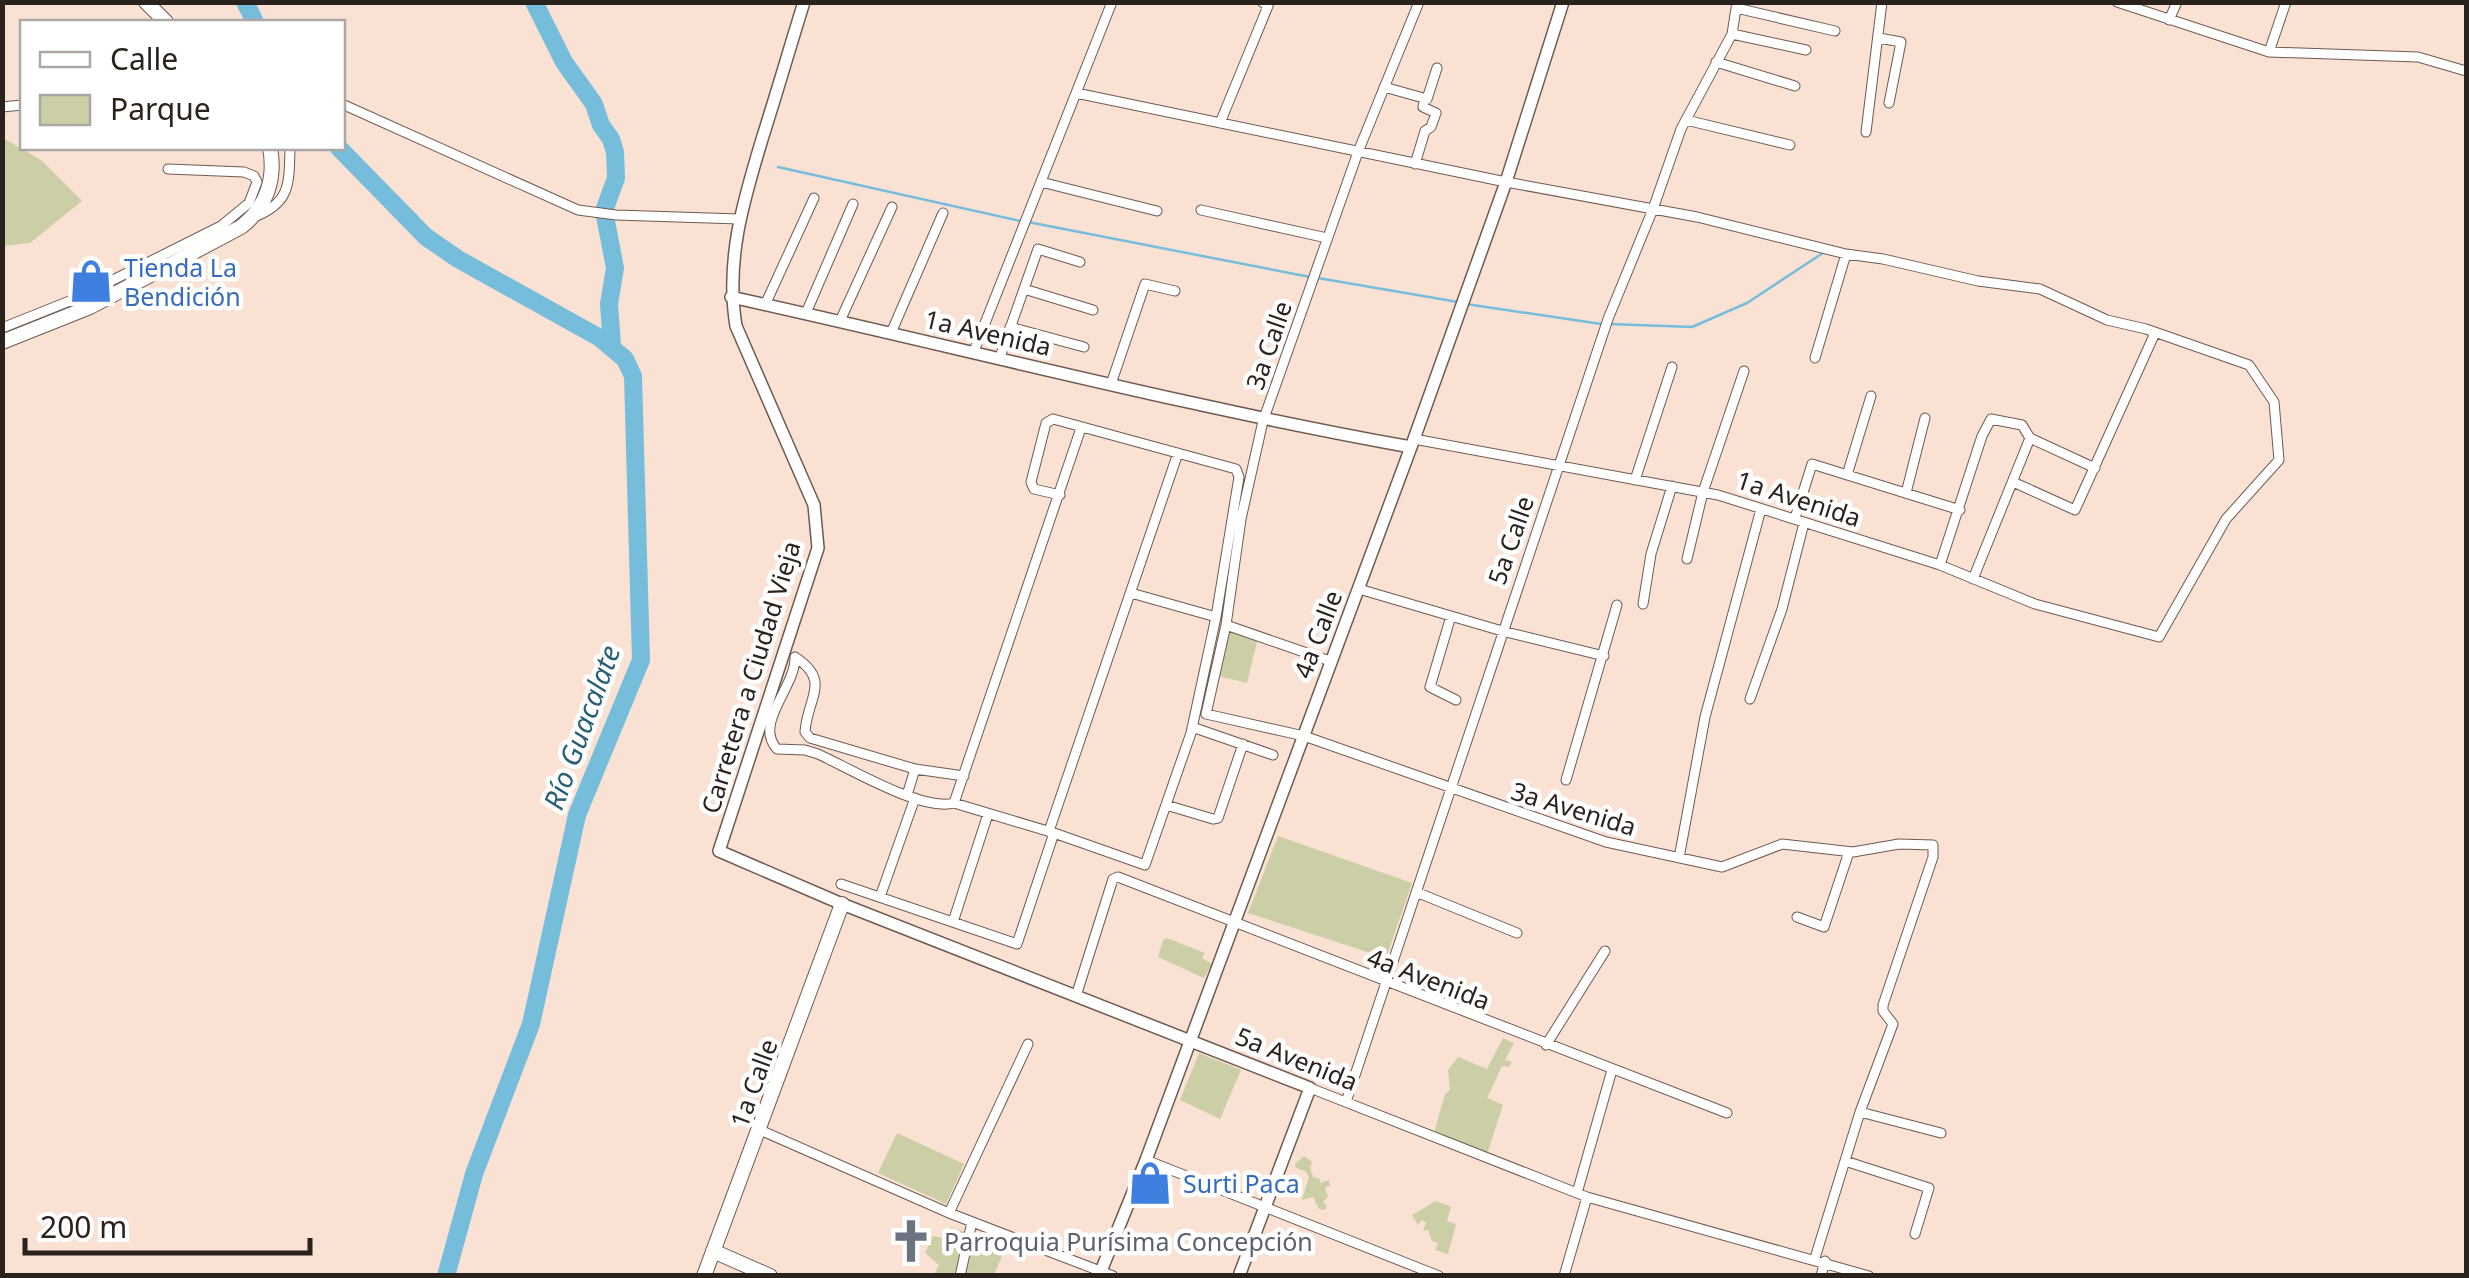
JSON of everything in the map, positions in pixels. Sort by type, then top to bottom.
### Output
[{"type":"main road","points":[[146,2],[164,20]]},
{"type":"main road","name":"Carretera a Ciudad Vieja","points":[[719,851],[790,653],[818,548],[814,505],[736,326],[731,293],[739,219],[804,2]]},
{"type":"main road","name":"4a Calle","points":[[1104,1274],[1466,294],[1506,182],[1562,2]]},
{"type":"main road","points":[[2,342],[90,307],[173,257],[254,217],[272,178],[270,150]]},
{"type":"main road","name":"1a Avenida","points":[[731,293],[766,305],[1263,421],[1412,443]]},
{"type":"main road","name":"5a Avenida","points":[[719,851],[842,904],[1310,1088]]},
{"type":"main road","name":"1a Calle","points":[[704,1276],[842,904]]},
{"type":"main road","points":[[1239,1276],[1310,1088]]},
{"type":"main road","points":[[713,1251],[770,1276]]},
{"type":"street","points":[[974,351],[1112,2]]},
{"type":"street","points":[[1220,123],[1268,6],[1262,2]]},
{"type":"street","name":"3a Calle","points":[[1206,714],[1263,421],[1358,152],[1419,2]]},
{"type":"street","points":[[1866,132],[1882,2]]},
{"type":"street","points":[[2170,20],[2177,2]]},
{"type":"street","points":[[2269,52],[2286,2]]},
{"type":"street","points":[[2119,3],[2269,52],[2418,57],[2466,71]]},
{"type":"street","points":[[1737,6],[1835,31]]},
{"type":"street","name":"5a Calle","points":[[1346,1102],[1607,324],[1686,120],[1732,34],[1737,6]]},
{"type":"street","points":[[1732,34],[1806,50]]},
{"type":"street","points":[[1880,38],[1901,42],[1889,102]]},
{"type":"street","points":[[1716,62],[1795,86]]},
{"type":"street","points":[[1384,87],[1428,98],[1438,68]]},
{"type":"street","points":[[1076,93],[1653,209],[1978,281],[2040,289],[2107,320],[2156,333],[2074,510],[2012,482]]},
{"type":"street","points":[[1415,164],[1425,131],[1431,127],[1436,113],[1424,108],[1424,98]]},
{"type":"street","points":[[345,105],[578,210],[616,216],[739,219]]},
{"type":"street","points":[[1686,120],[1790,145]]},
{"type":"street","points":[[254,217],[275,209],[282,198],[290,178],[290,150]]},
{"type":"street","points":[[168,169],[244,172],[258,182],[249,203],[236,216],[190,248]]},
{"type":"street","points":[[1041,182],[1157,211]]},
{"type":"street","points":[[766,305],[814,198]]},
{"type":"street","points":[[806,314],[853,204]]},
{"type":"street","points":[[840,321],[892,207]]},
{"type":"street","points":[[1201,210],[1327,238]]},
{"type":"street","points":[[891,332],[943,213]]},
{"type":"street","points":[[1000,358],[1038,249],[1080,262]]},
{"type":"street","points":[[1815,358],[1846,254]]},
{"type":"street","points":[[2,328],[173,257]]},
{"type":"street","points":[[1111,384],[1145,284],[1175,291]]},
{"type":"street","points":[[1024,289],[1093,310]]},
{"type":"street","points":[[1010,327],[1084,347]]},
{"type":"street","name":"1a Avenida","points":[[1412,443],[1703,492],[1940,565],[2034,604],[2160,638],[2226,518],[2279,460],[2274,402],[2253,368],[2156,333]]},
{"type":"street","points":[[1635,480],[1672,367]]},
{"type":"street","points":[[1687,559],[1703,492],[1744,372]]},
{"type":"street","points":[[1847,475],[1870,396]]},
{"type":"street","points":[[1906,494],[1925,418]]},
{"type":"street","points":[[1940,565],[1991,419],[2022,425],[2030,438],[2095,468]]},
{"type":"street","points":[[790,653],[792,676],[768,731],[770,742],[777,749],[818,754],[911,796],[1052,832],[1145,866],[1192,727],[1216,617],[1239,477],[1236,469],[1053,420],[1046,423],[1031,482],[1034,488],[1060,495]]},
{"type":"street","points":[[954,804],[1082,428]]},
{"type":"street","points":[[1973,578],[2030,438]]},
{"type":"street","points":[[841,884],[1017,944],[1178,453]]},
{"type":"street","points":[[1750,699],[1782,609],[1811,466],[1960,510]]},
{"type":"street","points":[[1643,604],[1651,554],[1672,486]]},
{"type":"street","points":[[1679,858],[1705,717],[1761,509]]},
{"type":"street","points":[[1358,589],[1604,656]]},
{"type":"street","points":[[1131,593],[1216,617]]},
{"type":"street","points":[[1566,780],[1618,605]]},
{"type":"street","points":[[1451,616],[1430,686],[1456,700]]},
{"type":"street","points":[[1226,625],[1330,661]]},
{"type":"street","points":[[790,653],[810,667],[815,677],[805,732],[810,738],[915,769],[964,776]]},
{"type":"street","name":"3a Avenida","points":[[1206,714],[1304,736],[1606,842],[1722,868],[1782,844],[1849,852],[1899,844],[1932,845],[1883,1005],[1883,1011],[1894,1024],[1860,1112]]},
{"type":"street","points":[[1192,727],[1273,755]]},
{"type":"street","points":[[1166,804],[1218,818],[1243,744]]},
{"type":"street","points":[[880,897],[911,796],[915,769]]},
{"type":"street","points":[[953,922],[988,814]]},
{"type":"street","points":[[1797,916],[1824,927],[1849,852]]},
{"type":"street","name":"4a Avenida","points":[[1076,996],[1113,880],[1118,876],[1727,1112]]},
{"type":"street","points":[[1416,892],[1517,933]]},
{"type":"street","points":[[1546,1045],[1605,951]]},
{"type":"street","points":[[949,1213],[1028,1044]]},
{"type":"street","points":[[1564,1276],[1612,1070]]},
{"type":"street","name":"5a Avenida","points":[[1310,1088],[1582,1195],[1870,1274]]},
{"type":"street","points":[[1821,1276],[1820,1260],[1860,1112],[1941,1133]]},
{"type":"street","points":[[760,1130],[949,1213],[1104,1274]]},
{"type":"street","points":[[1146,1160],[1439,1276]]},
{"type":"street","points":[[1845,1161],[1929,1188],[1915,1234]]},
{"type":"street","points":[[960,1276],[972,1222]]},
{"type":"green space","points":[[3,138],[41,160],[82,201],[30,243],[3,246]]},
{"type":"green space","points":[[1229,630],[1258,637],[1247,683],[1218,676]]},
{"type":"green space","points":[[1278,836],[1412,883],[1386,958],[1248,913]]},
{"type":"green space","points":[[1167,938],[1205,953],[1202,958],[1212,964],[1204,978],[1158,957]]},
{"type":"green space","points":[[1503,1038],[1514,1043],[1505,1060],[1512,1062],[1509,1067],[1502,1066],[1487,1098],[1503,1105],[1487,1154],[1434,1133],[1445,1094],[1450,1090],[1448,1070],[1458,1057],[1487,1069]]},
{"type":"green space","points":[[1199,1053],[1241,1070],[1220,1119],[1180,1100]]},
{"type":"green space","points":[[897,1133],[964,1164],[946,1204],[878,1173]]},
{"type":"green space","points":[[1304,1156],[1312,1162],[1313,1177],[1320,1179],[1320,1183],[1329,1180],[1330,1186],[1325,1187],[1328,1197],[1323,1202],[1325,1210],[1319,1209],[1313,1197],[1302,1200],[1309,1177],[1295,1164]]},
{"type":"green space","points":[[1436,1201],[1451,1207],[1447,1221],[1456,1224],[1448,1254],[1435,1250],[1438,1243],[1432,1241],[1428,1230],[1423,1231],[1426,1223],[1422,1220],[1418,1225],[1412,1215]]},
{"type":"green space","points":[[951,1227],[1006,1246],[994,1275],[934,1275],[939,1265],[925,1253],[933,1236],[942,1238]]},
{"type":"waterway","name":"Río Guacalate","points":[[245,2],[254,20]]},
{"type":"waterway","points":[[534,2],[564,62],[594,104],[615,152],[616,178],[604,211],[615,268],[609,304],[612,346]]},
{"type":"waterway","name":"Río Guacalate","points":[[341,150],[426,237],[600,338],[625,359],[633,376],[641,660],[577,815],[531,1024],[474,1174],[446,1276]]},
{"type":"waterway","points":[[778,167],[1020,221]]},
{"type":"waterway","points":[[1028,222],[1310,277]]},
{"type":"waterway","points":[[1609,324],[1692,327],[1747,303],[1823,253]]},
{"type":"waterway","points":[[1318,278],[1458,302]]},
{"type":"waterway","points":[[1466,304],[1601,324]]},
{"type":"place","name":"Tienda La Bendición","points":[[91,281]]},
{"type":"place","name":"Surti Paca","points":[[1150,1183]]},
{"type":"place","name":"Parroquia Purísima Concepción","points":[[911,1241]]}]
